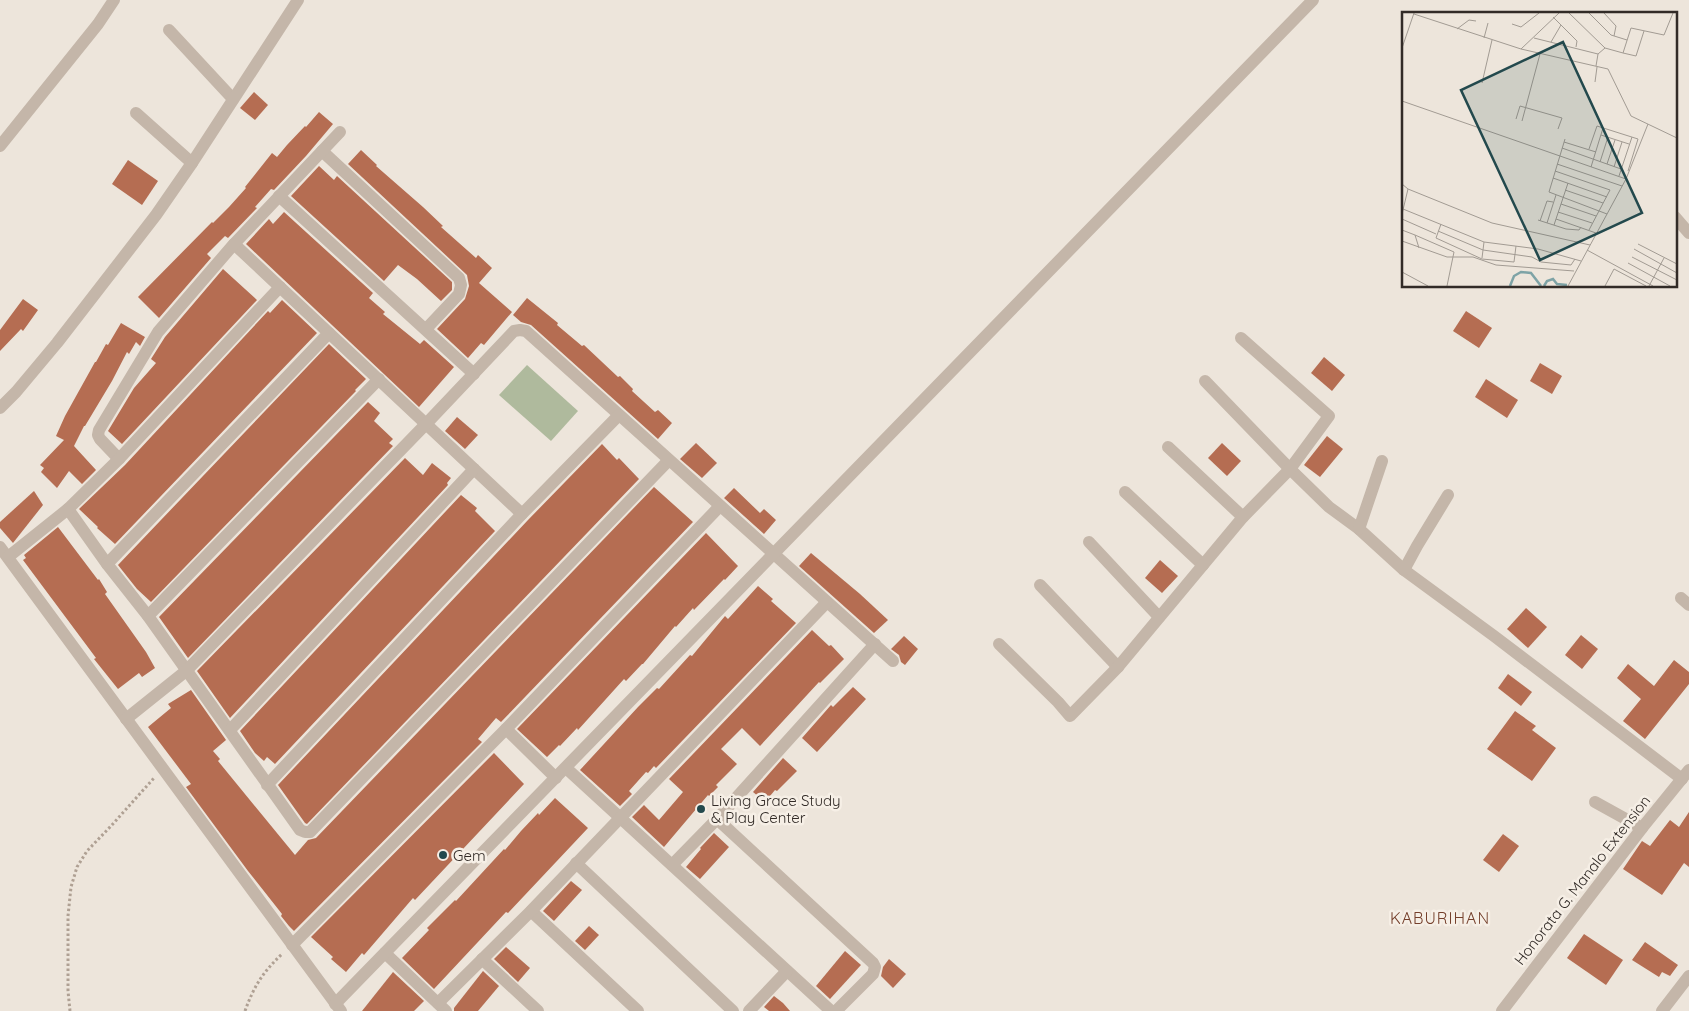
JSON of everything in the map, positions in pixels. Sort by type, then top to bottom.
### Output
[{"type":"street","points":[[0,146],[98,24],[114,0]]},
{"type":"street","points":[[0,408],[57,343],[156,214],[192,163],[298,0]]},
{"type":"street","points":[[0,547],[338,1007],[385,953],[1313,0]]},
{"type":"street","points":[[170,30],[233,100]]},
{"type":"street","points":[[136,113],[192,163]]},
{"type":"street","points":[[119,459],[100,439],[98,435],[99,430],[158,332],[234,244],[340,132]]},
{"type":"street","points":[[322,151],[459,278],[462,285],[459,294],[426,329]]},
{"type":"street","points":[[279,196],[474,374]]},
{"type":"street","points":[[1676,218],[1689,233]]},
{"type":"street","points":[[234,244],[522,514]]},
{"type":"street","points":[[8,558],[68,510],[119,459],[280,287]]},
{"type":"street","points":[[126,719],[186,671],[514,331],[520,330],[526,331],[894,661]]},
{"type":"street","points":[[107,564],[329,333]]},
{"type":"street","points":[[999,644],[1070,716],[1118,667],[1243,517],[1290,469],[1329,416],[1241,338]]},
{"type":"street","points":[[148,616],[378,379]]},
{"type":"street","points":[[1205,381],[1290,469],[1329,506],[1359,529],[1404,570],[1686,774]]},
{"type":"street","points":[[267,785],[522,514],[619,415]]},
{"type":"street","points":[[1168,447],[1243,517]]},
{"type":"street","points":[[68,510],[148,616],[300,830],[310,832],[669,460]]},
{"type":"street","points":[[1359,529],[1382,461]]},
{"type":"street","points":[[230,730],[474,469]]},
{"type":"street","points":[[1126,492],[1203,565]]},
{"type":"street","points":[[1404,570],[1448,495]]},
{"type":"street","points":[[292,945],[506,729],[720,506]]},
{"type":"street","points":[[1089,542],[1159,617]]},
{"type":"street","points":[[1040,585],[1118,667]]},
{"type":"street","points":[[385,953],[442,1007],[482,959],[531,911],[827,602]]},
{"type":"street","points":[[672,865],[717,819],[874,644]]},
{"type":"street","points":[[506,729],[556,778]]},
{"type":"street","points":[[566,768],[831,1011]]},
{"type":"street","name":"Honorata G. Manalo Extension","points":[[1502,1011],[1642,828],[1686,774]]},
{"type":"street","points":[[1595,802],[1642,828]]},
{"type":"street","points":[[717,819],[873,963],[875,967],[873,974],[836,1011]]},
{"type":"street","points":[[576,863],[733,1011]]},
{"type":"street","points":[[531,911],[638,1011]]},
{"type":"street","points":[[482,959],[538,1011]]},
{"type":"street","points":[[749,1011],[787,971]]},
{"type":"street","points":[[1662,1011],[1689,976]]},
{"type":"path","points":[[70,1011],[68,991],[68,916],[71,887],[77,867],[87,851],[162,768]]},
{"type":"path","points":[[245,1011],[253,990],[268,968],[292,945]]},
{"type":"green space","points":[[527,365],[578,411],[551,441],[499,395]]},
{"type":"building","points":[[254,92],[268,105],[255,120],[240,108]]},
{"type":"building","points":[[319,112],[333,124],[306,156],[274,190],[271,189],[255,207],[257,208],[228,238],[225,236],[207,254],[211,258],[159,318],[138,297],[229,207],[272,153],[277,157]]},
{"type":"building","points":[[361,150],[376,166],[443,226],[441,227],[476,258],[478,255],[492,268],[479,283],[512,312],[484,345],[481,343],[468,358],[437,329],[465,299],[469,286],[467,275],[348,164]]},
{"type":"building","points":[[128,160],[158,181],[142,205],[112,184]]},
{"type":"building","points":[[319,166],[334,180],[337,176],[452,282],[452,290],[441,301],[398,265],[384,281],[291,196]]},
{"type":"building","points":[[284,212],[373,293],[369,298],[385,312],[383,314],[420,344],[424,340],[454,367],[419,407],[246,244],[269,219],[273,224]]},
{"type":"building","points":[[223,269],[257,300],[122,444],[108,431],[134,388],[156,363],[151,359],[165,337]]},
{"type":"building","points":[[527,298],[558,323],[557,325],[582,346],[584,345],[618,377],[620,376],[633,389],[632,391],[655,412],[658,410],[672,423],[658,439],[531,325],[521,322],[513,315]]},
{"type":"building","points":[[23,299],[38,310],[23,331],[21,329],[0,351],[0,330]]},
{"type":"building","points":[[282,300],[317,333],[115,544],[79,509],[125,465],[268,311],[270,313]]},
{"type":"building","points":[[1466,311],[1492,328],[1479,348],[1453,331]]},
{"type":"building","points":[[121,323],[145,337],[140,346],[136,342],[129,354],[127,352],[74,446],[96,470],[82,484],[69,471],[57,488],[41,472],[44,468],[40,465],[64,440],[56,436],[65,416],[95,362]]},
{"type":"building","points":[[329,344],[366,379],[151,602],[137,589],[118,565]]},
{"type":"building","points":[[1324,357],[1345,375],[1332,391],[1311,373]]},
{"type":"building","points":[[1540,363],[1562,376],[1552,394],[1530,381]]},
{"type":"building","points":[[1486,379],[1518,400],[1507,418],[1475,397]]},
{"type":"building","points":[[368,402],[380,413],[374,421],[393,439],[389,443],[393,446],[188,658],[159,617]]},
{"type":"building","points":[[457,417],[478,435],[465,449],[445,431]]},
{"type":"building","points":[[1327,436],[1343,449],[1320,477],[1304,465]]},
{"type":"building","points":[[696,443],[717,463],[702,478],[680,459]]},
{"type":"building","points":[[1222,443],[1241,461],[1227,476],[1208,458]]},
{"type":"building","points":[[602,444],[617,460],[619,458],[639,479],[307,824],[305,823],[278,785]]},
{"type":"building","points":[[405,458],[423,475],[432,463],[451,478],[447,483],[448,485],[230,718],[197,671]]},
{"type":"building","points":[[654,487],[693,522],[501,722],[496,718],[478,739],[482,742],[294,931],[186,787],[191,784],[148,727],[171,708],[168,704],[191,690],[226,740],[213,751],[220,759],[218,761],[295,855],[308,840],[316,838]]},
{"type":"building","points":[[734,488],[760,513],[764,509],[776,520],[764,534],[724,498]]},
{"type":"building","points":[[34,491],[43,505],[13,543],[0,528],[0,522]]},
{"type":"building","points":[[461,495],[477,508],[475,511],[495,531],[275,764],[267,757],[264,761],[255,753],[240,731]]},
{"type":"building","points":[[58,527],[99,579],[107,592],[105,594],[146,652],[155,668],[142,677],[139,673],[118,689],[94,659],[96,658],[23,560],[26,558],[24,555]]},
{"type":"building","points":[[706,533],[738,566],[694,610],[693,608],[675,626],[643,664],[626,681],[624,679],[578,730],[577,728],[547,757],[517,729]]},
{"type":"building","points":[[811,553],[888,620],[874,633],[799,566]]},
{"type":"building","points":[[1160,560],[1178,576],[1162,593],[1145,578]]},
{"type":"building","points":[[758,586],[773,599],[771,601],[796,623],[656,768],[654,766],[648,773],[646,772],[629,791],[632,794],[620,806],[580,770],[638,707],[657,688],[659,689],[690,655],[692,656],[725,616],[728,619]]},
{"type":"building","points":[[1526,608],[1547,627],[1528,648],[1507,629]]},
{"type":"building","points":[[812,630],[829,646],[831,645],[844,659],[819,682],[760,746],[742,728],[721,749],[737,764],[716,785],[718,787],[708,795],[664,847],[632,817],[644,805],[659,820],[683,792],[669,779]]},
{"type":"building","points":[[1581,635],[1598,649],[1582,669],[1565,655]]},
{"type":"building","points":[[904,636],[918,649],[905,665],[901,662],[899,655],[891,649]]},
{"type":"building","points":[[1674,660],[1689,672],[1689,684],[1645,739],[1623,721],[1641,699],[1617,678],[1628,664],[1654,686]]},
{"type":"building","points":[[1508,674],[1532,692],[1521,706],[1498,688]]},
{"type":"building","points":[[853,687],[866,699],[817,752],[802,738],[831,705],[833,707]]},
{"type":"building","points":[[1515,711],[1536,726],[1532,730],[1556,748],[1532,781],[1487,749]]},
{"type":"building","points":[[494,753],[524,784],[415,900],[413,898],[364,955],[362,953],[346,972],[311,937]]},
{"type":"building","points":[[783,758],[797,771],[777,791],[775,790],[765,802],[753,792]]},
{"type":"building","points":[[555,798],[588,828],[434,989],[402,958],[429,930],[427,928],[456,901],[538,813],[539,815]]},
{"type":"building","points":[[1689,812],[1689,867],[1684,863],[1662,895],[1623,869],[1642,841],[1650,846],[1670,820],[1679,827]]},
{"type":"building","points":[[714,833],[729,847],[700,879],[686,867]]},
{"type":"building","points":[[1503,834],[1519,846],[1499,872],[1483,860]]},
{"type":"building","points":[[571,881],[582,890],[554,921],[543,911]]},
{"type":"building","points":[[589,926],[599,935],[585,950],[575,941]]},
{"type":"building","points":[[1584,934],[1623,960],[1606,985],[1567,958]]},
{"type":"building","points":[[1645,942],[1678,965],[1670,976],[1662,972],[1659,977],[1632,960]]},
{"type":"building","points":[[506,947],[530,968],[518,982],[494,959]]},
{"type":"building","points":[[845,951],[861,965],[830,999],[816,986]]},
{"type":"building","points":[[889,959],[906,974],[893,988],[881,976],[883,967]]},
{"type":"building","points":[[483,971],[499,986],[478,1011],[454,1011],[454,1008]]},
{"type":"building","points":[[393,972],[424,1001],[414,1011],[362,1011]]},
{"type":"building","points":[[774,996],[790,1011],[769,1011],[764,1007]]},
{"type":"place","name":"Living Grace Study & Play Center","points":[[701,809]]},
{"type":"place","name":"Gem","points":[[443,855]]},
{"type":"district","name":"KABURIHAN","points":[[1440,918]]}]
